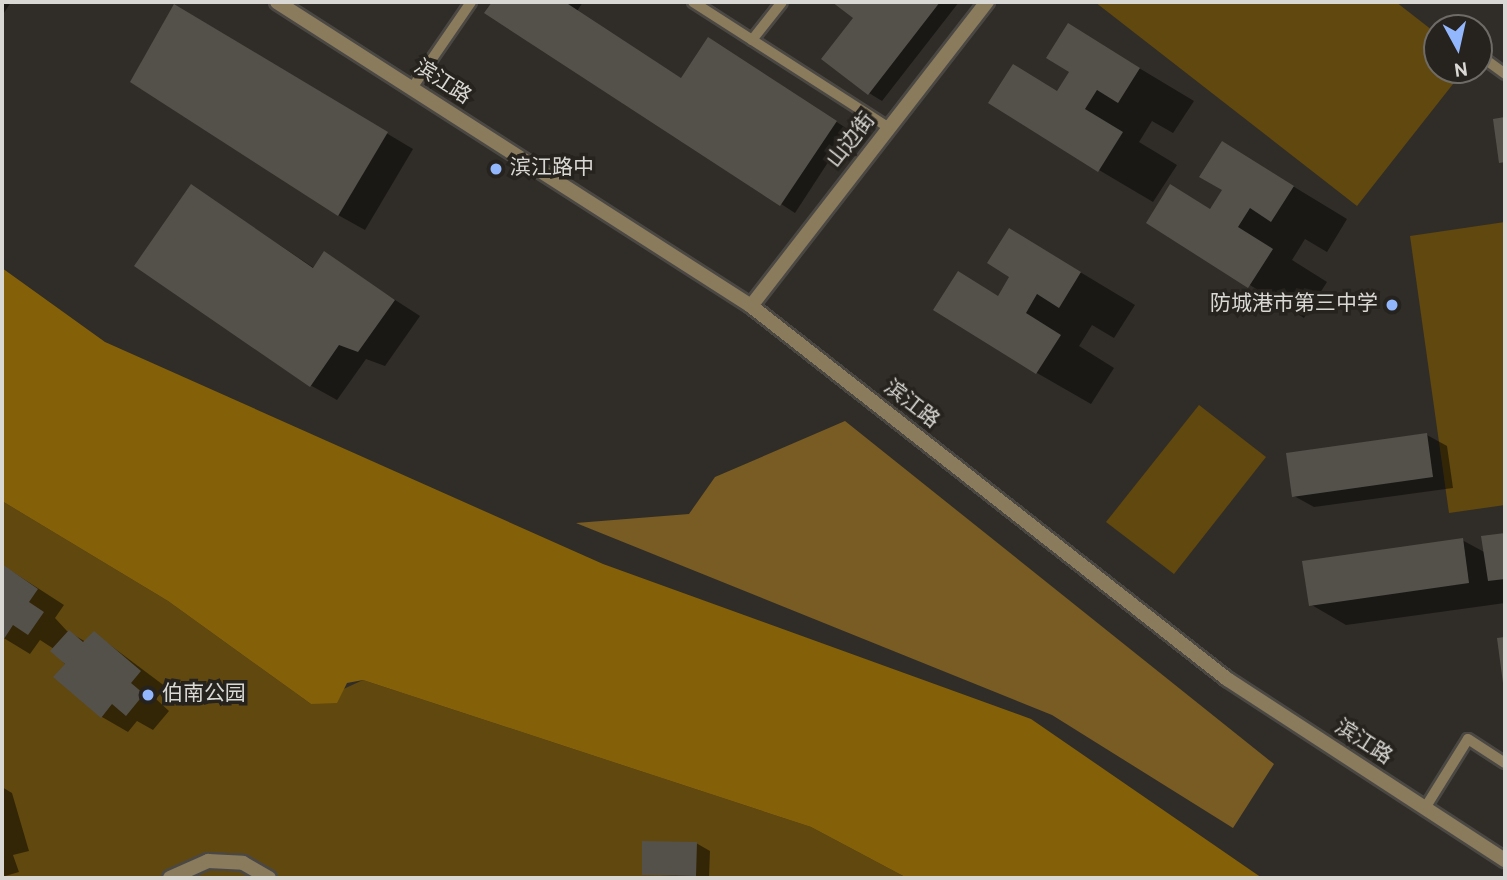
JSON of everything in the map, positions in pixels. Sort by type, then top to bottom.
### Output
[{"type":"street","name":"滨江路","points":[[277,2],[751,306],[1227,679],[1505,860]]},
{"type":"street","name":"山边街","points":[[751,306],[987,2]]},
{"type":"street","points":[[170,878],[208,861],[243,863],[269,878]]},
{"type":"lane","points":[[412,88],[471,2]]},
{"type":"lane","points":[[692,2],[889,128]]},
{"type":"lane","points":[[752,40],[782,2]]},
{"type":"lane","points":[[1424,807],[1468,739],[1505,763]]},
{"type":"shaded area","points":[[1095,2],[1396,2],[1423,23],[1423,84],[1453,84],[1357,206]]},
{"type":"shaded area","points":[[1505,222],[1505,505],[1449,513],[1410,236]]},
{"type":"shaded area","points":[[2,268],[105,342],[603,564],[1031,719],[1262,878],[907,878],[811,827],[363,680],[347,683],[337,703],[311,704],[168,601],[2,501]]},
{"type":"shaded area","points":[[1199,405],[1266,457],[1174,574],[1106,522]]},
{"type":"shaded area","points":[[845,421],[1274,764],[1233,828],[1052,715],[576,523],[689,514],[715,477]]},
{"type":"shaded area","name":"伯南公园","points":[[2,501],[168,601],[311,704],[363,680],[811,827],[907,878],[2,878]]},
{"type":"building","points":[[492,2],[565,2],[681,78],[708,37],[837,121],[780,206],[484,13]]},
{"type":"building","points":[[832,2],[940,2],[868,95],[821,59],[853,18]]},
{"type":"building","points":[[174,4],[388,132],[338,216],[130,82]]},
{"type":"building","points":[[1068,23],[1140,68],[1118,103],[1097,90],[1085,109],[1123,132],[1098,172],[988,103],[1013,64],[1057,91],[1069,72],[1046,58]]},
{"type":"building","points":[[1505,117],[1505,162],[1499,163],[1493,119]]},
{"type":"building","points":[[1222,141],[1294,186],[1271,222],[1250,208],[1238,227],[1273,249],[1248,288],[1146,223],[1170,184],[1210,209],[1222,190],[1199,177]]},
{"type":"building","points":[[191,184],[313,268],[324,251],[395,300],[358,352],[339,345],[310,387],[134,266]]},
{"type":"building","points":[[1009,228],[1081,272],[1059,308],[1037,294],[1026,313],[1061,335],[1036,374],[933,310],[958,271],[998,296],[1009,277],[987,263]]},
{"type":"building","points":[[1427,433],[1433,477],[1292,497],[1286,453]]},
{"type":"building","points":[[1505,533],[1505,579],[1488,581],[1481,536]]},
{"type":"building","points":[[1463,538],[1469,583],[1309,606],[1302,561]]},
{"type":"building","points":[[2,564],[38,589],[29,602],[44,612],[28,635],[13,625],[2,642]]},
{"type":"building","points":[[69,630],[83,642],[94,631],[141,671],[131,683],[144,694],[126,716],[112,704],[101,718],[53,677],[65,664],[50,651]]},
{"type":"building","points":[[1505,637],[1505,683],[1503,683],[1497,638]]},
{"type":"building","points":[[642,841],[697,842],[696,876],[642,875]]},
{"type":"place","name":"滨江路中","points":[[496,169]]},
{"type":"place","name":"防城港市第三中学","points":[[1392,305]]},
{"type":"place","name":"伯南公园","points":[[148,695]]}]
